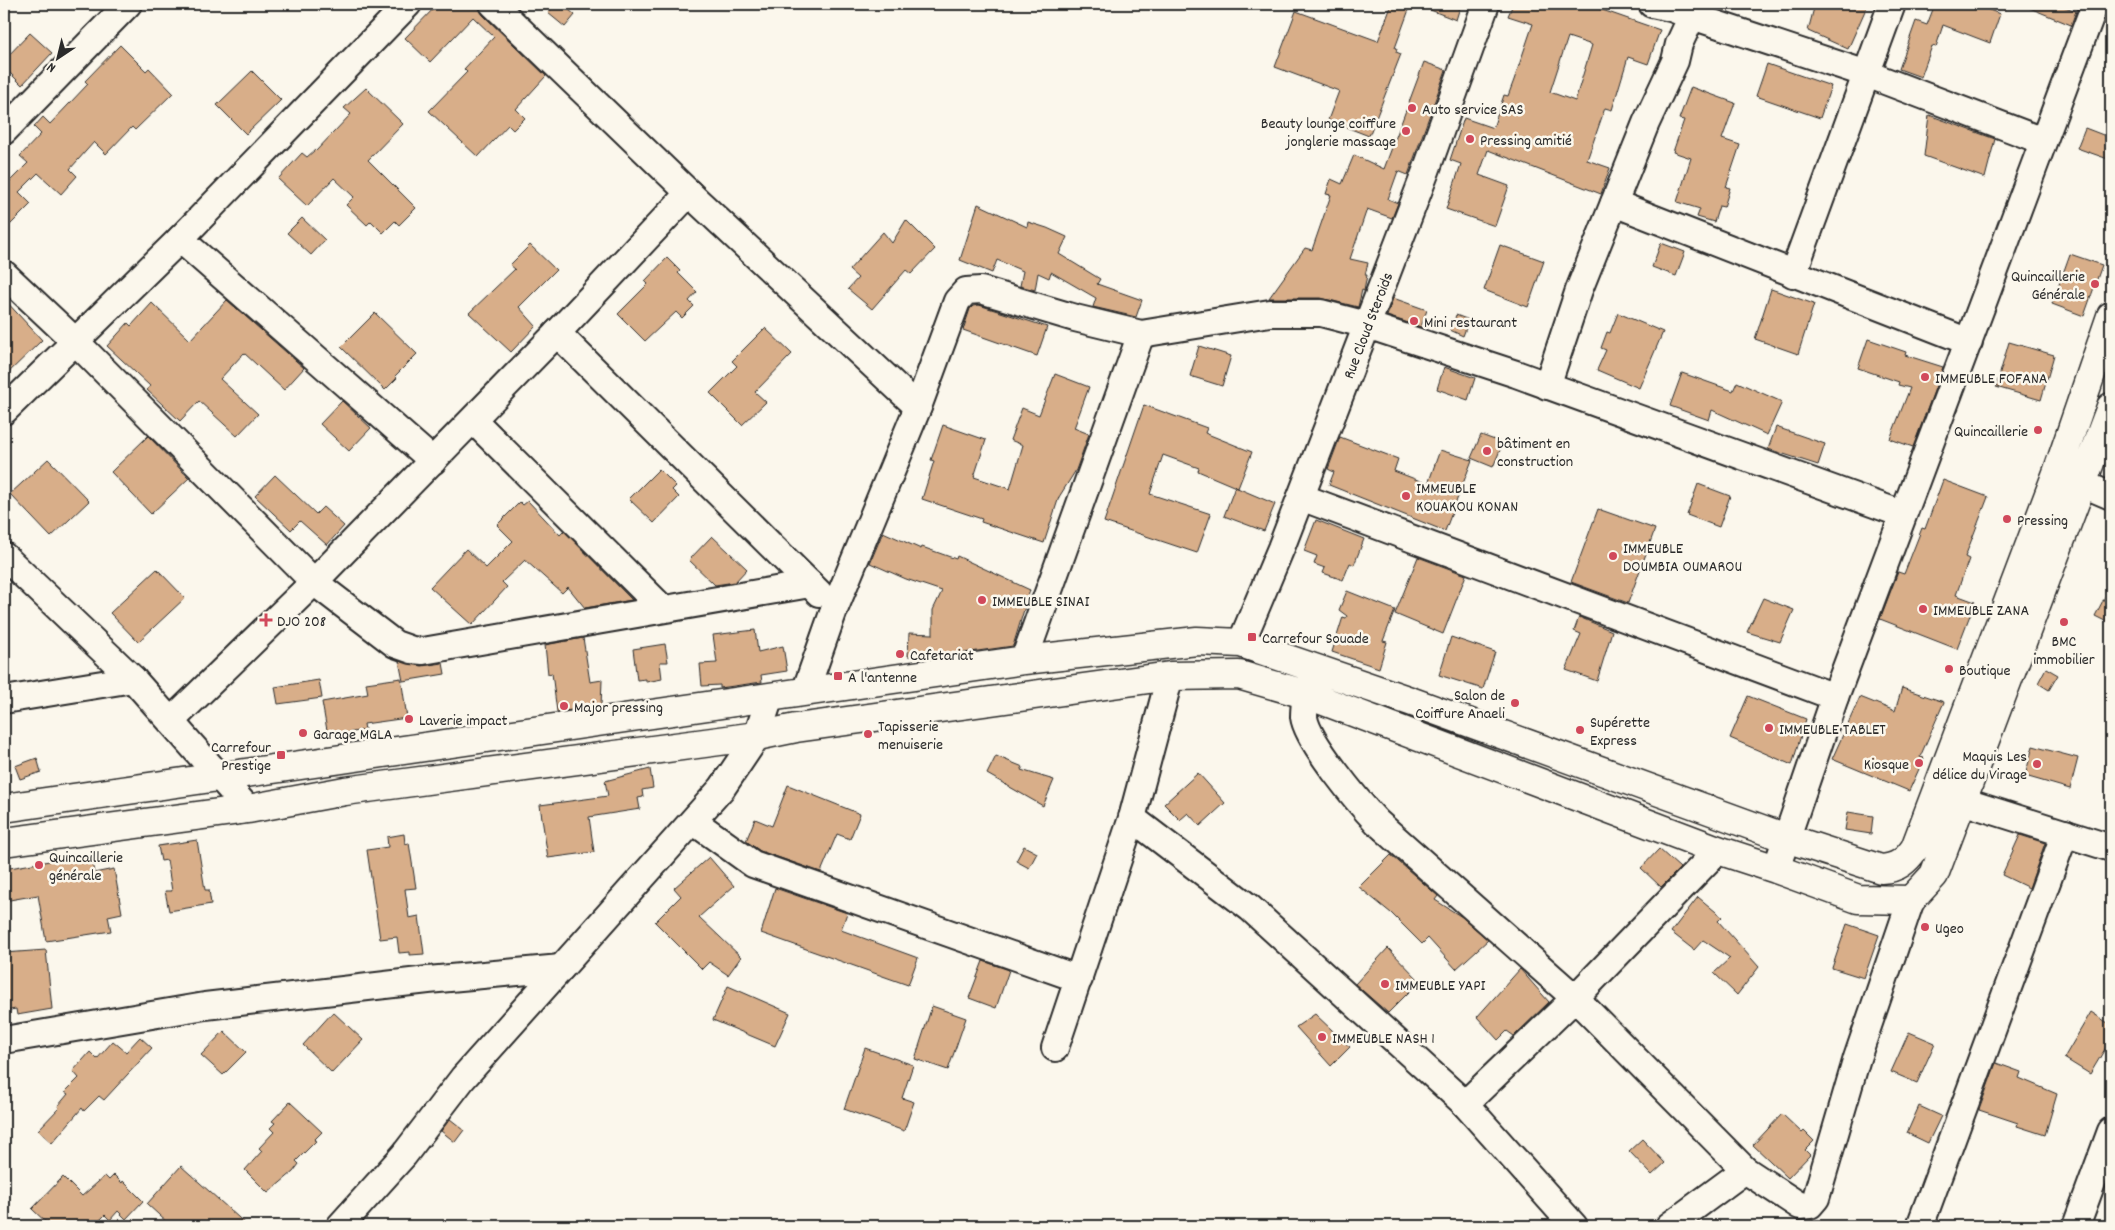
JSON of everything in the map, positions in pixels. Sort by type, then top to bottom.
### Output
[{"type":"main road","points":[[4,808],[220,775],[1024,660],[1198,641],[1241,643],[1410,701],[1786,838],[1881,869],[1893,869],[1907,859],[1915,848],[2056,473],[2111,316]]},
{"type":"main road","points":[[4,842],[248,809],[346,791],[757,736],[806,727],[1170,676],[1239,675],[1308,695],[1718,850],[1776,868],[1858,899],[1911,900],[1934,875],[2111,407]]},
{"type":"street","points":[[4,132],[128,4]]},
{"type":"street","points":[[4,411],[180,239],[408,4]]},
{"type":"street","points":[[493,4],[689,193],[918,407]]},
{"type":"street","name":"Rue Cloud Steroids","points":[[1241,643],[1301,497],[1367,325],[1486,4]]},
{"type":"street","points":[[1652,4],[1671,8],[1867,74],[2044,141]]},
{"type":"street","points":[[1794,274],[1892,4]]},
{"type":"street","points":[[1776,868],[1835,697],[1902,514],[2095,4]]},
{"type":"street","points":[[1547,386],[1578,290],[1692,16]]},
{"type":"street","points":[[172,720],[314,582],[433,461],[689,193]]},
{"type":"street","points":[[1614,202],[1968,342]]},
{"type":"street","points":[[180,239],[433,461]]},
{"type":"street","points":[[4,274],[76,342],[314,582],[395,644],[412,650],[423,651],[810,584]]},
{"type":"street","points":[[805,692],[834,610],[918,407],[957,301],[966,292],[981,290],[1075,318],[1141,334],[1270,312],[1321,313],[1367,325],[1547,386],[1902,514]]},
{"type":"street","points":[[557,333],[834,610]]},
{"type":"street","points":[[1024,660],[1141,334]]},
{"type":"street","points":[[473,420],[663,609]]},
{"type":"street","points":[[2056,473],[2111,496]]},
{"type":"street","points":[[1301,497],[1835,697]]},
{"type":"street","points":[[4,556],[172,720],[248,809]]},
{"type":"street","points":[[1056,1048],[1132,818],[1170,676]]},
{"type":"street","points":[[4,700],[133,680]]},
{"type":"street","points":[[1308,695],[1305,697],[1304,717],[1310,733],[1353,796],[1377,822],[1575,998],[1744,1170],[1800,1206],[1816,1226]]},
{"type":"street","points":[[340,1226],[404,1155],[463,1078],[722,788],[757,736],[770,697]]},
{"type":"street","points":[[1962,801],[2111,848]]},
{"type":"street","points":[[1132,818],[1250,908],[1465,1104],[1574,1226]]},
{"type":"street","points":[[693,821],[753,864],[1078,978]]},
{"type":"street","points":[[1920,1226],[2065,832]]},
{"type":"street","points":[[1465,1104],[1575,998],[1718,850]]},
{"type":"street","points":[[1800,1206],[1810,1205],[1816,1198],[1858,1058],[1911,900]]},
{"type":"street","points":[[4,1040],[205,1006],[428,980],[560,968]]},
{"type":"street","points":[[2076,1226],[2111,1131]]},
{"type":"street","points":[[1669,1226],[1744,1170]]},
{"type":"building","points":[[438,4],[478,4],[483,15],[546,76],[516,109],[525,118],[513,130],[508,125],[478,157],[429,111],[467,72],[464,69],[494,37],[473,17],[430,62],[405,38]]},
{"type":"building","points":[[555,4],[562,4],[575,15],[565,27],[548,13]]},
{"type":"building","points":[[1392,4],[1411,4],[1395,48],[1397,49],[1396,52],[1401,54],[1369,136],[1328,120],[1339,91],[1275,67],[1296,11],[1378,41]]},
{"type":"building","points":[[1415,4],[1461,4],[1456,20]]},
{"type":"building","points":[[1513,4],[1585,4],[1660,30],[1648,64],[1628,57],[1612,110],[1605,108],[1587,160],[1610,168],[1601,194],[1488,150],[1479,175],[1509,186],[1495,226],[1446,209],[1461,164],[1450,160],[1464,118],[1493,128],[1504,95],[1508,96],[1533,24],[1508,16]],"holes":[[[1568,37],[1592,45],[1575,101],[1550,92]]]},
{"type":"building","points":[[1815,4],[1868,4],[1848,49],[1808,31]]},
{"type":"building","points":[[1935,4],[1973,4],[2000,14],[1990,43],[1943,25],[1936,47],[1932,46],[1921,77],[1899,69],[1916,21],[1927,25]]},
{"type":"building","points":[[2020,4],[2057,4],[2076,11],[2071,25]]},
{"type":"building","points":[[30,33],[52,53],[22,85],[4,67],[4,60]]},
{"type":"building","points":[[120,45],[146,71],[149,68],[173,93],[135,130],[132,127],[106,154],[94,142],[70,169],[77,176],[61,194],[38,173],[19,192],[31,204],[4,231],[4,177],[9,182],[28,163],[20,156],[41,134],[34,127],[43,117],[50,124],[88,84],[85,81]]},
{"type":"building","points":[[1424,62],[1446,70],[1408,175],[1398,171],[1388,199],[1398,203],[1392,218],[1367,209],[1350,259],[1368,263],[1364,291],[1362,290],[1358,307],[1321,298],[1269,298],[1305,248],[1312,250],[1331,195],[1326,194],[1331,179],[1342,184],[1354,155],[1384,169]]},
{"type":"building","points":[[1767,64],[1831,86],[1820,118],[1756,96]]},
{"type":"building","points":[[252,71],[281,100],[246,134],[217,105]]},
{"type":"building","points":[[1691,87],[1735,103],[1722,139],[1740,145],[1726,187],[1730,188],[1724,207],[1719,206],[1714,222],[1697,217],[1700,209],[1677,202],[1691,158],[1673,152],[1684,120],[1679,119]]},
{"type":"building","points":[[366,88],[403,124],[368,160],[416,208],[399,225],[395,221],[383,233],[371,221],[367,225],[346,205],[354,197],[334,178],[307,206],[278,179],[302,153],[307,157],[316,151],[351,114],[344,108]]},
{"type":"building","points":[[1929,115],[1995,139],[1985,178],[1924,156]]},
{"type":"building","points":[[2085,128],[2111,138],[2111,152],[2108,159],[2077,148]]},
{"type":"building","points":[[978,204],[1027,227],[1028,222],[1067,237],[1059,254],[1100,279],[1097,284],[1142,300],[1136,317],[1093,307],[1096,298],[1051,272],[1049,278],[1038,273],[1035,290],[1020,286],[1023,271],[997,260],[992,273],[960,260]]},
{"type":"building","points":[[302,218],[325,240],[311,255],[287,233]]},
{"type":"building","points":[[906,220],[935,249],[911,274],[906,270],[872,309],[848,289],[858,278],[849,270],[883,232],[892,243]]},
{"type":"building","points":[[1661,243],[1685,252],[1676,276],[1652,267]]},
{"type":"building","points":[[530,245],[556,270],[519,307],[536,326],[511,352],[469,313],[515,269],[510,265]]},
{"type":"building","points":[[1500,245],[1544,261],[1528,307],[1484,290]]},
{"type":"building","points":[[2070,254],[2102,265],[2084,316],[2052,304]]},
{"type":"building","points":[[667,258],[680,271],[678,273],[697,292],[689,301],[694,306],[682,318],[676,312],[645,341],[618,314],[648,284],[645,281]]},
{"type":"building","points":[[1771,289],[1814,304],[1798,354],[1755,339]]},
{"type":"building","points":[[1393,298],[1427,310],[1421,327],[1387,316]]},
{"type":"building","points":[[4,299],[42,340],[4,377]]},
{"type":"building","points":[[227,300],[304,368],[284,390],[244,353],[220,379],[258,414],[237,436],[199,401],[180,421],[147,390],[150,386],[107,346],[128,323],[131,326],[152,303],[190,340]]},
{"type":"building","points":[[979,305],[1047,327],[1037,356],[963,330],[970,309],[973,306]]},
{"type":"building","points":[[375,313],[417,354],[395,376],[397,378],[385,390],[341,347]]},
{"type":"building","points":[[1618,313],[1663,332],[1639,388],[1597,370],[1606,350],[1601,348],[1607,332],[1610,333]]},
{"type":"building","points":[[1456,315],[1469,320],[1463,336],[1450,330]]},
{"type":"building","points":[[765,328],[792,354],[755,392],[766,402],[742,425],[710,393],[737,366],[732,361]]},
{"type":"building","points":[[1868,339],[1906,352],[1905,355],[1943,367],[1913,447],[1890,439],[1910,388],[1898,385],[1899,382],[1858,368]]},
{"type":"building","points":[[2009,342],[2054,355],[2041,400],[1996,387]]},
{"type":"building","points":[[1199,346],[1231,356],[1222,386],[1190,376]]},
{"type":"building","points":[[1444,367],[1475,378],[1468,400],[1437,389]]},
{"type":"building","points":[[1682,373],[1733,391],[1737,382],[1782,402],[1767,435],[1712,410],[1709,420],[1670,406]]},
{"type":"building","points":[[1055,374],[1089,387],[1074,428],[1089,434],[1076,470],[1059,497],[1044,543],[981,522],[982,519],[922,499],[934,461],[931,460],[943,425],[986,440],[974,477],[1010,489],[1023,445],[1010,440],[1022,408],[1039,415]]},
{"type":"building","points":[[342,401],[371,428],[349,451],[320,424]]},
{"type":"building","points":[[1144,405],[1207,428],[1205,433],[1252,452],[1238,488],[1198,471],[1199,468],[1163,455],[1150,494],[1211,514],[1197,553],[1104,522]]},
{"type":"building","points":[[1776,427],[1825,444],[1818,465],[1768,449]]},
{"type":"building","name":"bâtiment en construction","points":[[1481,435],[1503,443],[1493,467],[1471,458]]},
{"type":"building","points":[[148,436],[189,478],[151,514],[111,472]]},
{"type":"building","points":[[1340,437],[1398,459],[1394,471],[1428,484],[1440,450],[1472,460],[1445,531],[1329,485],[1334,472],[1328,469]]},
{"type":"building","points":[[48,459],[89,501],[51,537],[10,494]]},
{"type":"building","points":[[659,469],[676,486],[672,490],[679,497],[654,523],[629,499]]},
{"type":"building","points":[[275,475],[316,514],[323,507],[344,526],[327,545],[300,521],[291,530],[255,496]]},
{"type":"building","points":[[1943,480],[1988,497],[1965,557],[1969,559],[1956,595],[1975,602],[1957,649],[1880,619],[1898,572],[1904,574],[1922,528],[1925,529]]},
{"type":"building","points":[[1698,484],[1730,496],[1719,527],[1687,515]]},
{"type":"building","points":[[1235,487],[1275,504],[1264,531],[1224,516]]},
{"type":"building","points":[[528,501],[560,535],[564,531],[632,600],[585,608],[568,587],[562,593],[525,560],[502,582],[507,587],[472,625],[430,587],[466,549],[486,568],[513,541],[497,525],[520,502],[523,505]]},
{"type":"building","name":"IMMEUBLE DOUMBIA OUMAROU","points":[[1598,509],[1655,529],[1628,603],[1571,582]]},
{"type":"building","points":[[1316,520],[1364,539],[1354,565],[1350,563],[1343,580],[1323,573],[1325,568],[1314,564],[1317,556],[1304,551]]},
{"type":"building","name":"IMMEUBLE SINAI","points":[[883,532],[921,549],[922,547],[956,559],[957,556],[1030,590],[1013,646],[935,657],[908,656],[909,633],[933,634],[933,610],[942,591],[906,579],[870,563]]},
{"type":"building","points":[[712,536],[747,569],[735,582],[715,585],[689,560]]},
{"type":"building","points":[[1418,557],[1466,575],[1443,634],[1395,614]]},
{"type":"building","points":[[157,569],[185,598],[138,642],[110,613]]},
{"type":"building","points":[[2111,585],[2111,624],[2095,616]]},
{"type":"building","points":[[1347,591],[1395,610],[1383,641],[1387,642],[1379,668],[1332,652],[1343,617],[1346,618],[1347,616],[1339,610]]},
{"type":"building","points":[[1763,598],[1794,610],[1780,642],[1747,632]]},
{"type":"building","points":[[1579,617],[1612,631],[1597,681],[1566,670],[1581,634],[1574,631]]},
{"type":"building","points":[[755,630],[758,652],[783,646],[787,671],[761,675],[762,682],[720,688],[720,685],[702,686],[700,664],[717,663],[713,635]]},
{"type":"building","points":[[1451,637],[1495,652],[1483,689],[1439,675]]},
{"type":"building","points":[[583,638],[590,682],[602,680],[601,706],[557,712],[552,673],[548,674],[545,645]]},
{"type":"building","points":[[665,644],[668,662],[660,662],[662,679],[646,682],[646,679],[637,680],[633,649]]},
{"type":"building","points":[[399,661],[422,666],[443,663],[445,674],[403,681]]},
{"type":"building","points":[[2046,668],[2058,675],[2049,690],[2038,683]]},
{"type":"building","points":[[401,678],[407,718],[364,724],[365,730],[328,736],[322,702],[368,694],[366,683]]},
{"type":"building","points":[[319,680],[322,698],[278,704],[275,687]]},
{"type":"building","points":[[1902,688],[1944,702],[1920,757],[1924,758],[1909,791],[1832,759],[1860,697],[1895,711]]},
{"type":"building","name":"IMMEUBLE TABLET","points":[[1748,696],[1806,719],[1792,765],[1730,738]]},
{"type":"building","points":[[2033,746],[2078,758],[2070,789],[2025,776]]},
{"type":"building","points":[[996,756],[1023,767],[1021,770],[1054,780],[1043,806],[987,774]]},
{"type":"building","points":[[37,758],[41,772],[20,779],[15,766]]},
{"type":"building","points":[[650,769],[653,788],[642,790],[643,797],[638,798],[640,809],[589,817],[594,852],[548,858],[540,805],[608,796],[605,781]]},
{"type":"building","points":[[1198,773],[1225,803],[1200,826],[1188,813],[1180,820],[1164,804]]},
{"type":"building","points":[[788,785],[860,814],[850,839],[837,834],[821,872],[760,851],[746,841],[755,819],[772,826]]},
{"type":"building","points":[[1848,812],[1873,816],[1871,834],[1845,830]]},
{"type":"building","points":[[404,834],[405,844],[409,843],[416,888],[405,889],[409,918],[419,916],[424,954],[410,955],[410,952],[399,953],[397,937],[380,939],[367,850],[388,847],[387,837]]},
{"type":"building","points":[[2020,835],[2045,843],[2029,888],[2002,875]]},
{"type":"building","points":[[197,840],[205,890],[209,890],[211,904],[169,911],[165,891],[172,891],[167,860],[161,861],[158,846]]},
{"type":"building","points":[[1024,846],[1037,853],[1029,868],[1016,861]]},
{"type":"building","points":[[1659,849],[1680,868],[1661,887],[1641,868]]},
{"type":"building","points":[[1391,855],[1438,896],[1435,900],[1462,917],[1488,940],[1456,969],[1428,938],[1422,944],[1391,913],[1359,887]]},
{"type":"building","points":[[91,856],[94,873],[114,869],[122,913],[108,916],[111,931],[46,941],[38,895],[4,901],[4,869],[72,857],[72,859]]},
{"type":"building","points":[[709,857],[734,886],[699,917],[741,957],[728,975],[709,962],[702,969],[655,922],[681,896],[674,888]]},
{"type":"building","points":[[775,888],[847,913],[841,930],[918,958],[908,985],[761,933]]},
{"type":"building","points":[[1698,897],[1722,917],[1718,921],[1759,967],[1737,995],[1714,973],[1730,958],[1703,940],[1694,950],[1671,932]]},
{"type":"building","points":[[1847,924],[1879,935],[1864,978],[1832,968]]},
{"type":"building","name":"IMMEUBLE YAPI","points":[[1388,948],[1420,981],[1388,1013],[1355,984]]},
{"type":"building","points":[[46,950],[52,1009],[17,1015],[16,1009],[4,1011],[4,953]]},
{"type":"building","points":[[983,961],[1009,970],[996,1008],[969,998]]},
{"type":"building","points":[[1520,969],[1549,1002],[1514,1036],[1507,1031],[1498,1040],[1477,1017]]},
{"type":"building","points":[[728,986],[790,1013],[775,1046],[713,1020]]},
{"type":"building","points":[[932,1006],[966,1018],[948,1070],[915,1059]]},
{"type":"building","points":[[333,1012],[363,1040],[332,1073],[303,1045]]},
{"type":"building","points":[[2091,1012],[2111,1025],[2111,1039],[2090,1074],[2064,1058]]},
{"type":"building","name":"IMMEUBLE NASH 1","points":[[1315,1014],[1350,1047],[1331,1066],[1296,1027]]},
{"type":"building","points":[[224,1031],[246,1052],[223,1075],[201,1055]]},
{"type":"building","points":[[1909,1032],[1935,1043],[1917,1083],[1891,1072]]},
{"type":"building","points":[[140,1037],[152,1048],[104,1100],[99,1096],[84,1111],[82,1108],[52,1143],[38,1130],[59,1108],[58,1106],[68,1094],[65,1092],[79,1078],[73,1071],[90,1052],[97,1059],[113,1041],[126,1052]]},
{"type":"building","points":[[865,1048],[913,1065],[902,1098],[914,1102],[904,1131],[844,1109]]},
{"type":"building","points":[[1996,1063],[2021,1072],[2019,1078],[2057,1094],[2045,1135],[2017,1126],[2018,1123],[1979,1110]]},
{"type":"building","points":[[290,1102],[322,1132],[314,1140],[316,1141],[296,1161],[299,1164],[293,1172],[268,1193],[245,1170],[262,1151],[259,1148],[274,1132],[270,1128],[275,1123],[272,1121]]},
{"type":"building","points":[[1919,1106],[1941,1116],[1928,1143],[1907,1133]]},
{"type":"building","points":[[1782,1114],[1802,1133],[1804,1131],[1814,1141],[1805,1150],[1810,1155],[1788,1178],[1753,1145]]},
{"type":"building","points":[[450,1119],[464,1130],[455,1142],[441,1131]]},
{"type":"building","points":[[1642,1139],[1665,1163],[1652,1175],[1629,1151]]},
{"type":"building","points":[[181,1166],[248,1226],[171,1226],[147,1204]]},
{"type":"building","points":[[114,1175],[122,1183],[123,1181],[143,1201],[126,1219],[118,1211],[110,1220],[105,1215],[94,1226],[50,1226],[32,1209],[63,1177],[82,1196],[105,1176],[109,1180]]},
{"type":"place","name":"Auto service SAS","points":[[1412,108]]},
{"type":"place","name":"Beauty lounge coiffure jonglerie massage","points":[[1406,131]]},
{"type":"place","name":"Pressing amitié","points":[[1470,139]]},
{"type":"place","name":"Quincaillerie Générale","points":[[2095,284]]},
{"type":"place","name":"Mini restaurant","points":[[1414,321]]},
{"type":"place","name":"IMMEUBLE FOFANA","points":[[1925,377]]},
{"type":"place","name":"Quincaillerie","points":[[2038,430]]},
{"type":"place","name":"bâtiment en construction","points":[[1487,451]]},
{"type":"place","name":"IMMEUBLE KOUAKOU KONAN","points":[[1406,496]]},
{"type":"place","name":"Pressing","points":[[2007,519]]},
{"type":"place","name":"IMMEUBLE DOUMBIA OUMAROU","points":[[1613,556]]},
{"type":"place","name":"IMMEUBLE SINAI","points":[[982,600]]},
{"type":"place","name":"IMMEUBLE ZANA","points":[[1923,609]]},
{"type":"place","name":"DJO 208","points":[[266,620]]},
{"type":"place","name":"BMC immobilier","points":[[2064,622]]},
{"type":"place","name":"Carrefour Souade","points":[[1252,637]]},
{"type":"place","name":"Cafetariat","points":[[900,654]]},
{"type":"place","name":"Boutique","points":[[1949,669]]},
{"type":"place","name":"A l'antenne","points":[[838,676]]},
{"type":"place","name":"Salon de Coiffure Anaeli","points":[[1515,703]]},
{"type":"place","name":"Major pressing","points":[[564,706]]},
{"type":"place","name":"Laverie impact","points":[[409,719]]},
{"type":"place","name":"IMMEUBLE TABLET","points":[[1769,728]]},
{"type":"place","name":"Supérette Express","points":[[1580,730]]},
{"type":"place","name":"Garage MGLA","points":[[303,733]]},
{"type":"place","name":"Tapisserie menuiserie","points":[[868,734]]},
{"type":"place","name":"Carrefour Prestige","points":[[281,755]]},
{"type":"place","name":"Kiosque","points":[[1919,763]]},
{"type":"place","name":"Maquis Les délice du Virage","points":[[2037,764]]},
{"type":"place","name":"Quincaillerie générale","points":[[39,865]]},
{"type":"place","name":"Ugeo","points":[[1925,927]]},
{"type":"place","name":"IMMEUBLE YAPI","points":[[1385,984]]},
{"type":"place","name":"IMMEUBLE NASH 1","points":[[1322,1037]]}]
